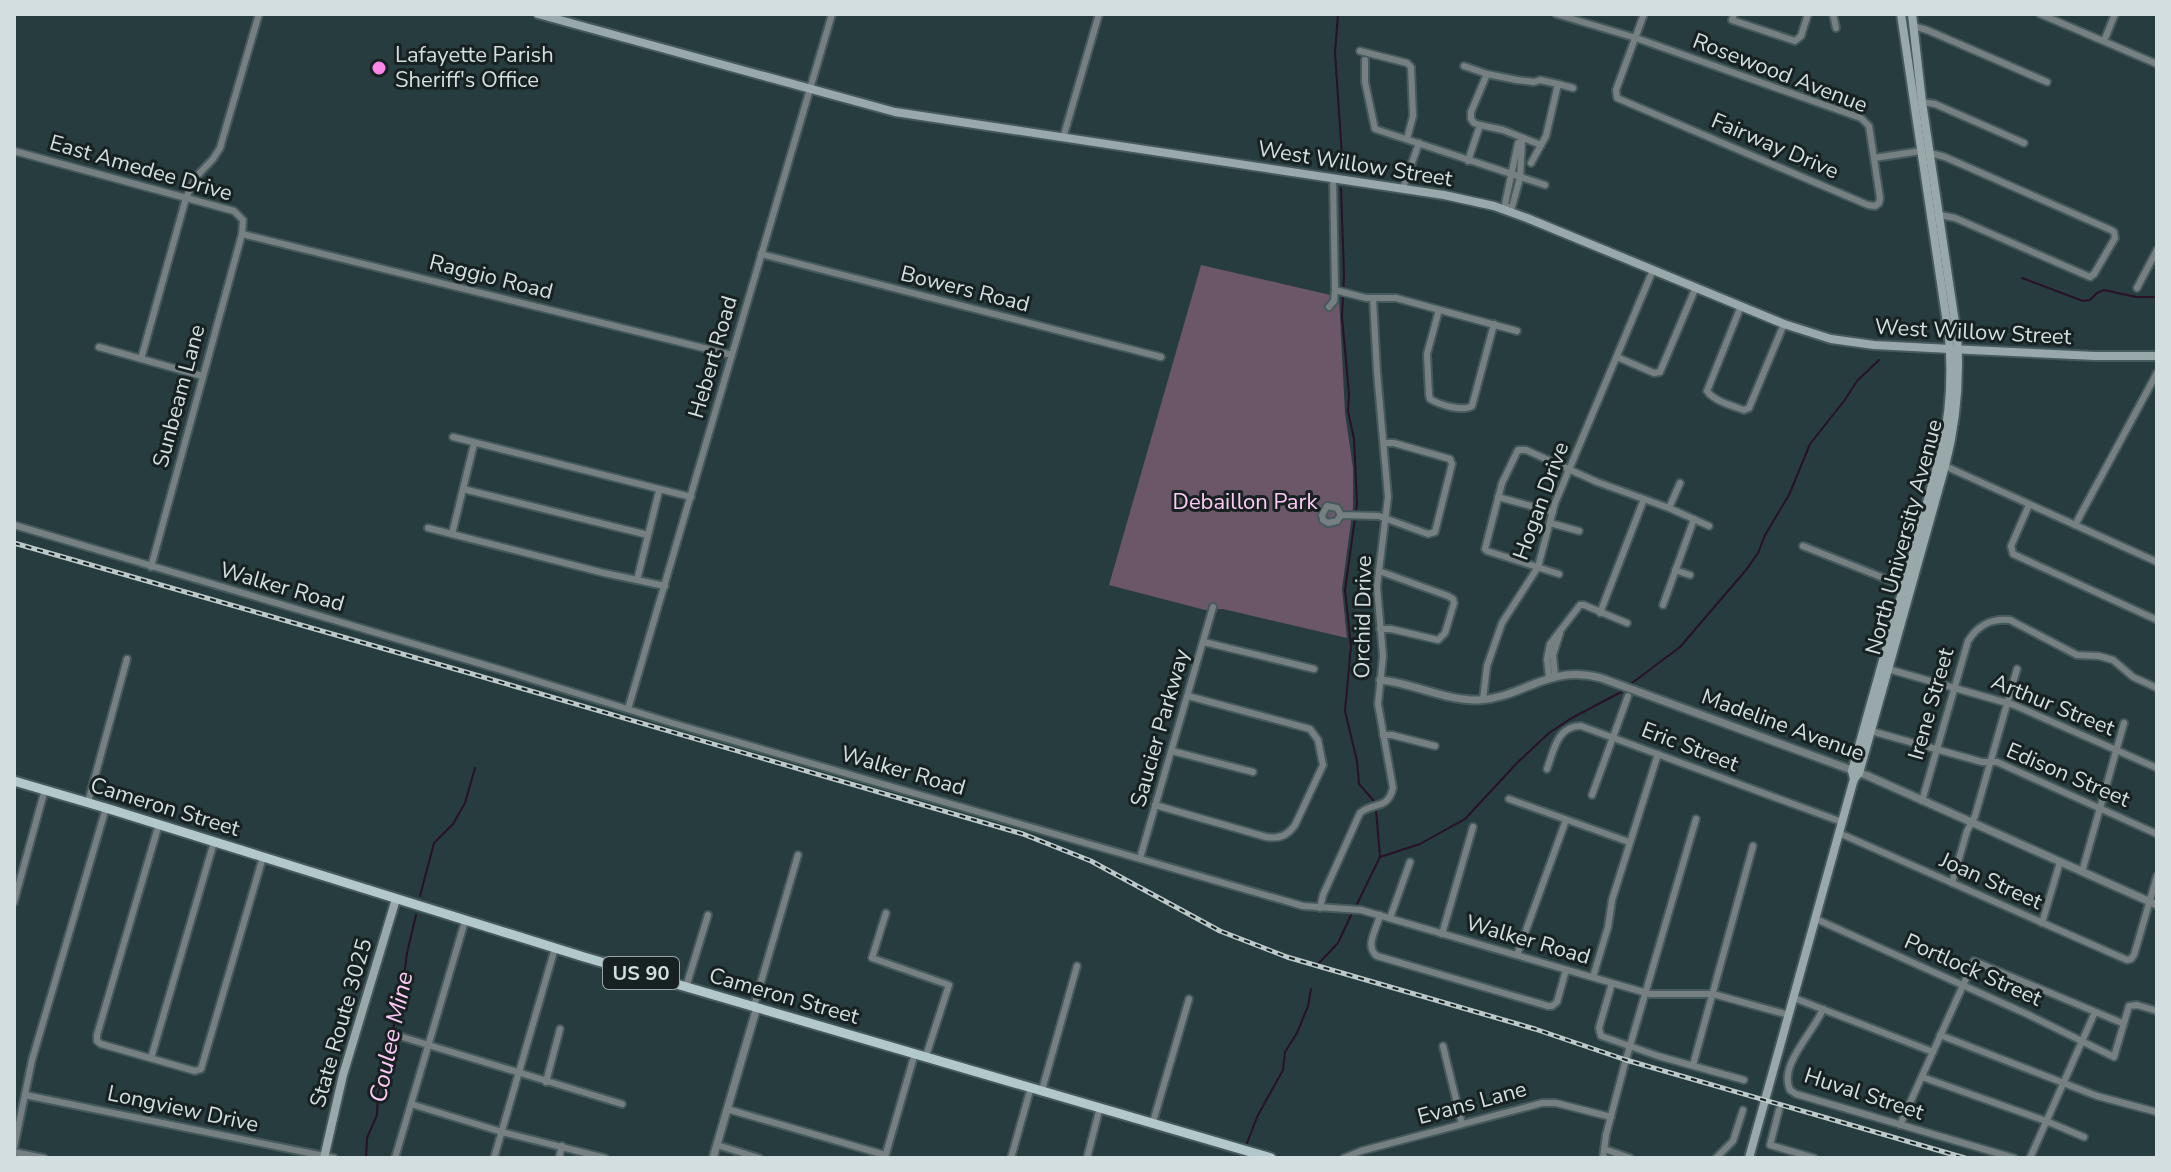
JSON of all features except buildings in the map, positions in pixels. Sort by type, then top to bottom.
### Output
[{"type":"main road","name":"West Willow Street","points":[[538,14],[895,112],[1403,188],[1507,209],[1784,324],[1831,339],[1954,349],[2157,356]]},
{"type":"main road","name":"North University Avenue","points":[[1912,14],[1925,152]]},
{"type":"main road","name":"North University Avenue","points":[[1855,774],[1871,731],[1945,466],[1954,421],[1954,349],[1902,19]]},
{"type":"main road","points":[[1902,19],[1913,26]]},
{"type":"main road","name":"North University Avenue","points":[[1749,1158],[1944,439],[1954,349]]},
{"type":"main road","name":"Cameron Street","points":[[14,781],[555,948],[1271,1158]]},
{"type":"main road","name":"State Route 3025","points":[[327,1157],[343,1075],[396,899]]},
{"type":"street","points":[[141,359],[186,198],[195,178],[220,148],[259,14]]},
{"type":"street","name":"Hebert Road","points":[[628,709],[832,14]]},
{"type":"street","points":[[1063,138],[1099,14]]},
{"type":"street","name":"Rosewood Avenue","points":[[1556,14],[1636,38],[1861,118],[1869,126],[1874,158]]},
{"type":"street","points":[[1636,38],[1644,14]]},
{"type":"street","points":[[1734,14],[1732,20],[1795,41],[1801,36],[1808,14]]},
{"type":"street","points":[[1833,14],[1836,28]]},
{"type":"street","points":[[2040,14],[2157,64]]},
{"type":"street","points":[[2104,41],[2115,14]]},
{"type":"street","points":[[1913,26],[2047,82]]},
{"type":"street","name":"Fairway Drive","points":[[1636,38],[1616,90],[1615,96],[1620,101],[1875,206],[1880,198],[1874,158]]},
{"type":"street","points":[[1360,51],[1407,63],[1411,67],[1413,116],[1407,139]]},
{"type":"street","points":[[1365,60],[1365,82],[1375,129],[1379,132],[1545,185]]},
{"type":"street","points":[[1464,66],[1487,74],[1534,82],[1540,80],[1573,88]]},
{"type":"street","points":[[1487,74],[1471,112],[1474,123],[1541,145]]},
{"type":"street","points":[[1531,163],[1546,136],[1558,84]]},
{"type":"street","points":[[1922,102],[1935,104],[2024,143]]},
{"type":"street","points":[[1468,161],[1480,125]]},
{"type":"street","points":[[1522,140],[1520,178],[1512,207],[1507,209],[1505,204],[1515,149],[1522,140]]},
{"type":"street","points":[[1403,188],[1419,143]]},
{"type":"street","name":"East Amedee Drive","points":[[14,151],[238,214],[243,223],[242,234]]},
{"type":"street","points":[[1874,158],[1925,152],[1945,157],[2115,233],[2114,241],[2090,277],[1957,219],[1935,215]]},
{"type":"street","points":[[1329,307],[1334,301],[1335,290],[1333,178]]},
{"type":"street","points":[[1507,190],[1513,186],[1517,188]]},
{"type":"street","name":"Raggio Road","points":[[242,234],[732,355]]},
{"type":"street","name":"Sunbeam Lane","points":[[151,567],[242,234]]},
{"type":"street","points":[[2137,288],[2157,250]]},
{"type":"street","name":"Bowers Road","points":[[761,254],[1161,357]]},
{"type":"street","name":"Hogan Drive","points":[[1483,699],[1487,666],[1502,623],[1538,567],[1553,512],[1569,470],[1653,270]]},
{"type":"street","points":[[1617,357],[1654,373],[1660,372],[1696,287]]},
{"type":"street","points":[[1335,290],[1373,299],[1396,298],[1517,331]]},
{"type":"street","name":"Orchid Drive","points":[[1320,908],[1360,813],[1385,803],[1392,792],[1393,780],[1378,704],[1383,656],[1377,593],[1388,497],[1373,299]]},
{"type":"street","points":[[1741,306],[1707,388],[1710,396],[1733,406],[1744,410],[1749,408],[1784,324]]},
{"type":"street","points":[[1439,310],[1427,354],[1429,395],[1435,403],[1464,409],[1472,406],[1494,324]]},
{"type":"street","points":[[99,347],[202,376]]},
{"type":"street","points":[[2075,525],[2157,373]]},
{"type":"street","points":[[453,437],[691,497]]},
{"type":"street","points":[[1341,515],[1386,518],[1428,534],[1438,526],[1452,464],[1450,459],[1384,443]]},
{"type":"street","points":[[452,534],[474,444]]},
{"type":"street","points":[[1559,574],[1485,549],[1498,497],[1518,450],[1526,450],[1709,526]]},
{"type":"street","points":[[1945,466],[2157,562]]},
{"type":"street","points":[[1669,508],[1680,483]]},
{"type":"street","points":[[463,489],[648,535]]},
{"type":"street","points":[[637,580],[659,491]]},
{"type":"street","points":[[1498,497],[1553,512]]},
{"type":"street","points":[[1600,613],[1644,499]]},
{"type":"street","points":[[2029,505],[2011,546],[2013,554],[2157,620]]},
{"type":"street","points":[[1663,605],[1694,519]]},
{"type":"street","points":[[1550,523],[1579,531]]},
{"type":"street","name":"Walker Road","points":[[14,525],[628,709],[1303,906],[1356,908],[1647,993],[1713,994],[1789,1015]]},
{"type":"street","points":[[428,528],[665,586]]},
{"type":"street","points":[[1803,546],[1904,586]]},
{"type":"street","points":[[1675,570],[1690,575]]},
{"type":"street","points":[[1379,571],[1448,596],[1454,603],[1445,633],[1440,639],[1380,629]]},
{"type":"street","points":[[1552,677],[1549,650],[1553,640],[1581,605],[1627,623]]},
{"type":"street","name":"Saucier Parkway","points":[[1140,858],[1213,607]]},
{"type":"street","name":"Irene Street","points":[[1922,801],[1970,638],[1982,625],[1992,620],[2017,622],[2077,655],[2113,660],[2133,677],[2157,688]]},
{"type":"street","points":[[1204,642],[1314,669]]},
{"type":"street","points":[[88,802],[127,659]]},
{"type":"street","name":"Arthur Street","points":[[1888,669],[2007,703],[2157,768]]},
{"type":"street","points":[[1952,883],[1975,816],[2017,669]]},
{"type":"street","name":"Madeline Avenue","points":[[1380,680],[1460,699],[1483,699],[1505,694],[1552,677],[1586,675],[1609,680],[1922,801],[2153,904]]},
{"type":"street","points":[[1155,805],[1266,837],[1281,837],[1295,825],[1323,765],[1318,740],[1310,729],[1188,696]]},
{"type":"street","points":[[1592,795],[1628,696]]},
{"type":"street","points":[[2082,872],[2124,723]]},
{"type":"street","name":"Eric Street","points":[[1547,769],[1560,736],[1566,729],[1581,726],[1842,822]]},
{"type":"street","name":"Edison Street","points":[[1871,731],[1982,762],[1997,762],[2157,834]]},
{"type":"street","points":[[1383,735],[1435,746]]},
{"type":"street","points":[[1172,751],[1253,772]]},
{"type":"street","points":[[1593,977],[1612,900],[1658,754]]},
{"type":"street","points":[[14,902],[45,789]]},
{"type":"street","points":[[1509,799],[1629,842]]},
{"type":"street","points":[[44,1158],[14,1150],[32,1060],[106,808]]},
{"type":"street","points":[[1603,1158],[1630,1046],[1696,819]]},
{"type":"street","points":[[1517,955],[1566,820]]},
{"type":"street","points":[[159,824],[109,991],[97,1041],[101,1044],[199,1070],[263,857]]},
{"type":"street","points":[[1442,934],[1473,827]]},
{"type":"street","name":"Joan Street","points":[[1839,833],[2125,960],[2134,955],[2153,904]]},
{"type":"street","points":[[151,1058],[214,842]]},
{"type":"street","points":[[1693,1065],[1753,846]]},
{"type":"street","points":[[713,1158],[798,855]]},
{"type":"street","points":[[1390,918],[1410,862]]},
{"type":"street","points":[[2042,923],[2060,862]]},
{"type":"street","points":[[2153,904],[2157,876]]},
{"type":"street","points":[[886,913],[872,958],[949,985],[926,1056]]},
{"type":"street","points":[[686,987],[708,915]]},
{"type":"street","points":[[1380,915],[1371,944],[1372,952],[1377,956],[1548,1006],[1557,1002],[1566,970]]},
{"type":"street","name":"Portlock Street","points":[[1816,919],[2114,1057],[2122,1023]]},
{"type":"street","points":[[395,1158],[465,921]]},
{"type":"street","points":[[494,1158],[555,948]]},
{"type":"street","points":[[1900,1125],[1974,961],[2122,1023],[2131,1005],[2157,1011]]},
{"type":"street","points":[[1042,1090],[1077,966]]},
{"type":"street","points":[[1612,983],[1599,1032],[1605,1038],[1744,1080]]},
{"type":"street","points":[[1794,998],[1933,1052]]},
{"type":"street","points":[[1153,1122],[1189,999]]},
{"type":"street","name":"Huval Street","points":[[1823,1009],[1812,1031],[1797,1048],[1787,1081],[1788,1087],[1796,1094],[2014,1158]]},
{"type":"street","points":[[2030,1158],[2095,1012]]},
{"type":"street","points":[[546,1082],[560,1029]]},
{"type":"street","points":[[1940,1035],[2097,1096],[2157,1112]]},
{"type":"street","points":[[399,1036],[622,1104]]},
{"type":"street","points":[[1443,1046],[1462,1124]]},
{"type":"street","points":[[727,1109],[885,1157],[915,1053]]},
{"type":"street","points":[[1922,1077],[2084,1137]]},
{"type":"street","points":[[1011,1158],[1031,1087]]},
{"type":"street","name":"Longview Drive","points":[[25,1095],[327,1157]]},
{"type":"street","name":"Evans Lane","points":[[1344,1158],[1547,1103],[1611,1117]]},
{"type":"street","points":[[411,1104],[502,1132],[605,1158]]},
{"type":"street","points":[[1087,1158],[1100,1107]]},
{"type":"street","points":[[1716,1158],[1733,1141],[1743,1110]]},
{"type":"street","points":[[1779,1110],[1770,1145],[1814,1158]]},
{"type":"street","points":[[717,1145],[759,1158]]},
{"type":"street","points":[[559,1158],[562,1146]]},
{"type":"street","points":[[1604,1149],[1630,1158]]},
{"type":"green space","name":"Debaillon Park","points":[[1201,265],[1339,297],[1345,413],[1353,468],[1353,507],[1342,589],[1347,638],[1223,609],[1205,610],[1109,585]]},
{"type":"waterway","points":[[1338,14],[1335,53],[1343,171]]},
{"type":"waterway","points":[[1341,188],[1342,317],[1357,504],[1345,590],[1351,646],[1345,711],[1359,784],[1374,801]]},
{"type":"waterway","points":[[2022,278],[2083,301],[2104,290],[2136,297],[2157,297]]},
{"type":"waterway","points":[[1632,683],[1680,647],[1746,570],[1789,495],[1810,444],[1857,381],[1879,360]]},
{"type":"waterway","points":[[1357,904],[1380,857],[1420,844],[1465,819],[1549,733],[1623,691]]},
{"type":"waterway","name":"Coulee Mine","points":[[420,896],[434,843],[453,824],[465,803],[475,768]]},
{"type":"waterway","points":[[1376,810],[1380,857]]},
{"type":"waterway","points":[[1318,964],[1338,943],[1352,913]]},
{"type":"waterway","name":"Coulee Mine","points":[[366,1158],[367,1138],[377,1115],[378,1092],[388,1064],[416,915]]},
{"type":"waterway","points":[[1247,1143],[1258,1115],[1283,1070],[1285,1052],[1297,1033],[1311,989]]},
{"type":"railway","points":[[14,543],[1023,834],[1091,861],[1220,931],[1287,957],[1965,1158]]},
{"type":"place","name":"Lafayette Parish Sheriff's Office","points":[[379,68]]}]
